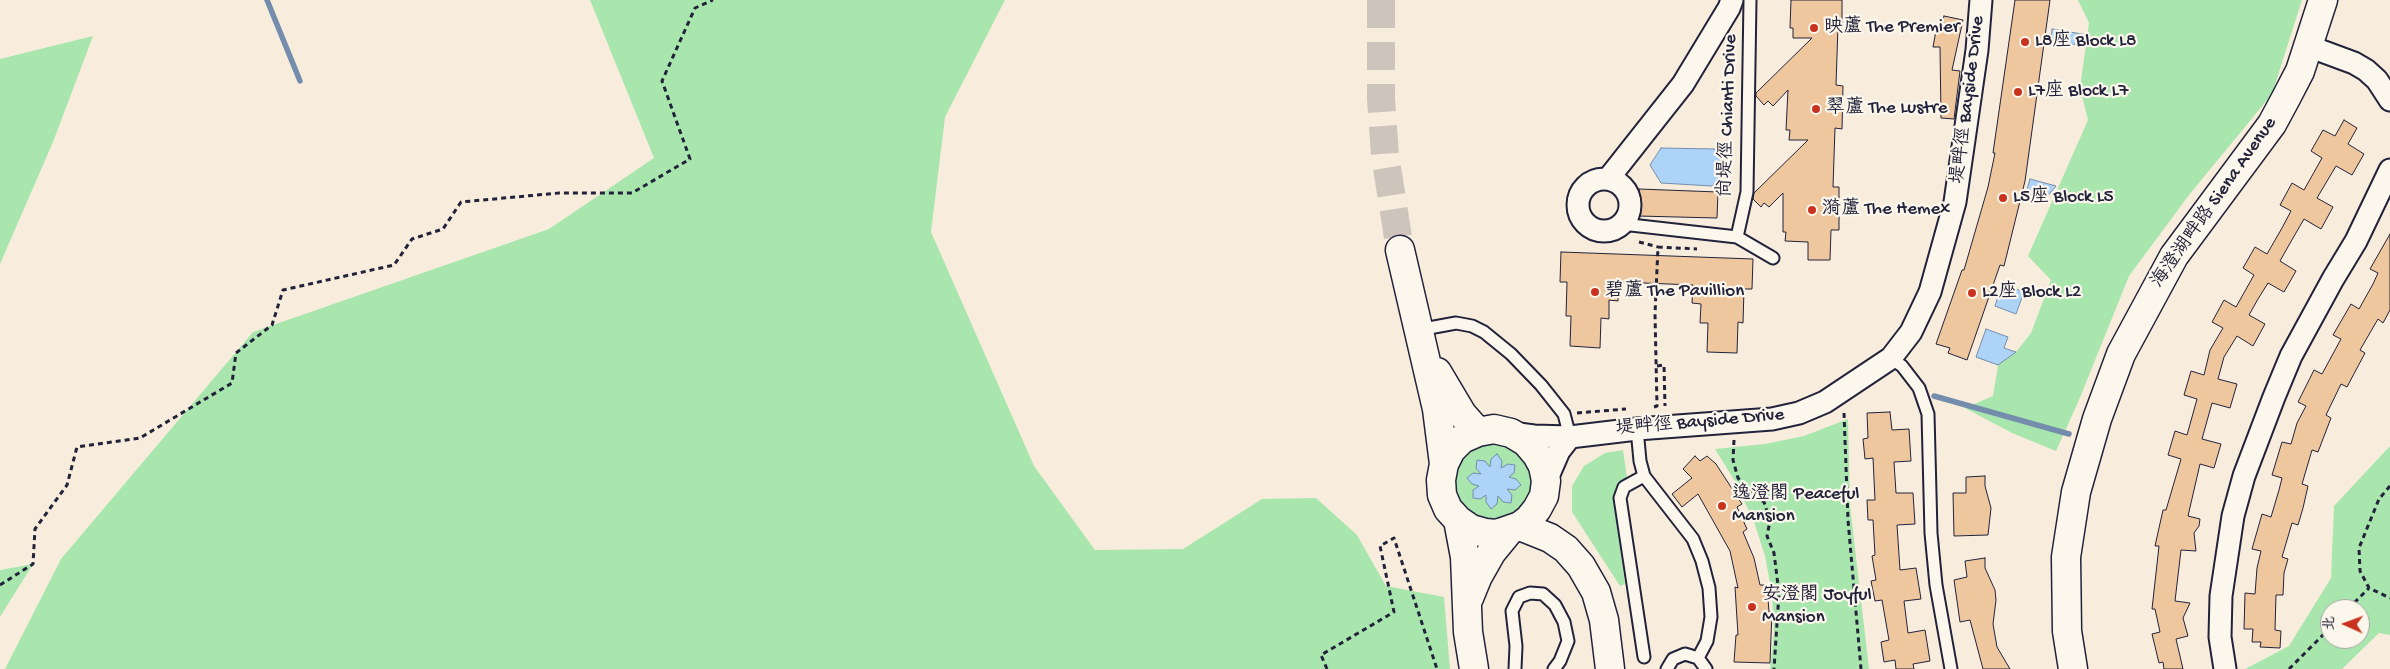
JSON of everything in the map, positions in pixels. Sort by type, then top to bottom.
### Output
[{"type":"street","points":[[1608,179],[1683,84],[1732,0]]},
{"type":"street","name":"堤畔徑 Bayside Drive","points":[[1511,432],[1534,436],[1570,437],[1636,429],[1772,419],[1799,413],[1844,391],[1891,358],[1911,332],[1930,292],[1955,202],[1978,50],[1981,0]]},
{"type":"street","name":"海澄湖畔路 Siena Avenue","points":[[2073,669],[2067,631],[2066,557],[2076,492],[2100,410],[2121,354],[2142,312],[2174,256],[2272,124],[2300,71],[2323,0]]},
{"type":"street","points":[[2308,46],[2354,63],[2366,70],[2376,80],[2390,100]]},
{"type":"street","points":[[2225,669],[2220,637],[2221,596],[2233,516],[2244,476],[2291,356],[2356,241],[2390,170]]},
{"type":"street","points":[[1608,179],[1622,187],[1627,193],[1630,209],[1622,224],[1610,231],[1594,230],[1582,219],[1579,211],[1580,194],[1585,187],[1591,182],[1608,179]]},
{"type":"street","points":[[1400,250],[1437,409],[1444,464]]},
{"type":"street","points":[[1418,330],[1449,395],[1478,432]]},
{"type":"street","points":[[1566,549],[1542,534],[1514,529],[1485,533],[1471,529],[1458,520],[1448,509],[1442,495],[1441,480],[1444,464],[1451,450],[1462,439],[1478,432],[1494,429],[1511,432],[1526,442],[1538,455],[1543,466],[1545,488],[1556,532],[1566,549],[1581,566],[1596,592],[1604,620],[1610,669]]},
{"type":"street","points":[[1468,599],[1478,576],[1492,553],[1514,529],[1537,509],[1559,451],[1570,437]]},
{"type":"street","points":[[1458,520],[1465,557],[1468,632],[1474,669]]},
{"type":"lane","name":"尚堤徑 Chianti Drive","points":[[1737,237],[1747,192],[1750,0]]},
{"type":"lane","points":[[1622,224],[1737,237],[1773,258]]},
{"type":"lane","points":[[1418,330],[1456,323],[1472,326],[1484,332],[1511,354],[1541,385],[1564,414],[1570,437]]},
{"type":"lane","points":[[1891,358],[1902,366],[1919,388],[1928,414],[1931,533],[1936,585],[1951,669]]},
{"type":"lane","points":[[1636,429],[1644,476],[1693,540],[1702,562],[1709,588],[1711,617],[1707,641],[1698,658]]},
{"type":"lane","points":[[1644,476],[1624,487],[1620,498],[1644,657]]},
{"type":"lane","points":[[1516,669],[1516,646],[1512,611],[1519,597],[1530,592],[1543,594],[1555,606],[1564,622],[1568,641],[1560,661],[1554,669]]},
{"type":"lane","points":[[1667,669],[1673,659],[1679,656],[1692,655],[1698,658],[1706,669]]},
{"type":"path","points":[[0,585],[33,564],[35,528],[67,485],[77,447],[140,438],[232,382],[236,353],[272,326],[283,290],[394,265],[412,239],[443,229],[461,202],[559,193],[632,193],[690,158],[662,81],[695,8],[713,0]]},
{"type":"path","points":[[1648,407],[1657,406],[1655,314],[1658,247],[1706,249]]},
{"type":"path","points":[[1656,366],[1664,365],[1665,406]]},
{"type":"path","points":[[1844,391],[1848,520],[1861,669]]},
{"type":"path","points":[[1564,414],[1631,408]]},
{"type":"path","points":[[1734,440],[1733,460],[1738,478],[1751,493],[1764,502],[1770,521],[1768,536],[1774,553],[1779,593],[1774,669]]},
{"type":"path","points":[[2390,486],[2378,499],[2359,548],[2360,571],[2369,588],[2390,598]]},
{"type":"path","points":[[1327,669],[1321,655],[1394,612],[1380,546],[1394,538],[1437,669]]},
{"type":"path","points":[[2358,599],[2369,588]]},
{"type":"path","points":[[2289,669],[2320,638]]},
{"type":"green space","points":[[590,0],[1005,0],[945,117],[931,232],[1034,466],[1095,550],[1183,549],[1262,499],[1316,498],[1357,535],[1386,586],[1444,597],[1450,669],[5,669],[61,559],[253,332],[549,229],[654,158]]},
{"type":"green space","points":[[2078,0],[2302,0],[2272,94],[2189,195],[2129,276],[2079,400],[2056,451],[2012,433],[1965,408],[1993,396],[1998,365],[2016,352],[2031,333],[2051,280],[2028,256],[2088,120],[2080,88],[2089,23]]},
{"type":"green space","points":[[93,36],[53,142],[0,264],[0,59]]},
{"type":"green space","points":[[1848,419],[1850,505],[1869,669],[1770,669],[1774,633],[1772,594],[1765,556],[1754,522],[1736,483],[1715,449],[1765,444],[1804,436]]},
{"type":"green space","points":[[1494,444],[1509,447],[1521,455],[1529,467],[1532,482],[1529,497],[1521,509],[1509,517],[1494,520],[1479,517],[1467,509],[1459,497],[1456,482],[1459,467],[1467,455],[1479,447]]},
{"type":"green space","points":[[2390,446],[2390,635],[2379,633],[2370,642],[2370,599],[2320,599],[2320,649],[2363,649],[2342,669],[2245,669],[2289,646],[2331,578],[2334,506]]},
{"type":"green space","points":[[1623,450],[1627,478],[1618,482],[1613,499],[1625,584],[1620,586],[1572,512],[1572,486],[1584,466],[1605,453]]},
{"type":"green space","points":[[33,564],[0,617],[0,570]]},
{"type":"water","points":[[2052,29],[2088,35],[2086,46],[2051,41]]},
{"type":"water","points":[[1661,148],[1715,149],[1726,170],[1712,186],[1661,183],[1650,165]]},
{"type":"water","points":[[2030,179],[2056,186],[2046,198],[2026,193]]},
{"type":"water","points":[[2002,284],[2024,292],[2016,314],[1995,306]]},
{"type":"water","points":[[1986,329],[2008,337],[2004,348],[2016,352],[1998,365],[1976,357]]},
{"type":"water","points":[[1497,454],[1502,461],[1501,468],[1508,464],[1515,465],[1514,473],[1509,477],[1516,479],[1521,485],[1515,490],[1507,489],[1512,495],[1511,503],[1503,502],[1498,496],[1497,504],[1491,509],[1486,502],[1486,495],[1480,499],[1473,498],[1473,490],[1479,486],[1472,484],[1467,478],[1473,473],[1481,474],[1476,468],[1477,460],[1485,461],[1490,467],[1491,459]]},
{"type":"building","points":[[1791,0],[1842,0],[1842,27],[1838,26],[1836,85],[1843,86],[1842,129],[1835,128],[1833,187],[1839,187],[1839,230],[1831,230],[1830,260],[1808,260],[1808,242],[1785,241],[1786,232],[1783,232],[1783,193],[1769,207],[1764,203],[1761,207],[1753,199],[1754,193],[1808,140],[1789,140],[1790,130],[1786,130],[1788,90],[1773,106],[1768,101],[1764,105],[1756,96],[1756,93],[1812,38],[1793,38],[1793,28],[1790,28]]},
{"type":"building","points":[[2015,0],[2050,0],[2025,181],[2004,266],[2000,265],[1967,360],[1948,353],[1950,348],[1936,344],[1962,270],[1964,270],[1988,187],[1995,153],[1993,153]]},
{"type":"building","points":[[1944,16],[1963,20],[1952,70],[1960,71],[1954,119],[1941,118],[1940,47],[1933,47],[1937,25],[1942,26]]},
{"type":"building","points":[[2344,120],[2357,128],[2348,144],[2364,154],[2352,175],[2336,166],[2317,198],[2333,207],[2321,229],[2304,219],[2280,261],[2296,271],[2284,292],[2268,283],[2249,315],[2265,324],[2253,346],[2237,336],[2224,357],[2218,379],[2237,384],[2230,408],[2212,403],[2202,439],[2221,444],[2214,468],[2200,464],[2188,516],[2200,519],[2199,526],[2194,533],[2196,551],[2181,550],[2175,601],[2190,603],[2183,618],[2188,636],[2176,639],[2183,669],[2164,669],[2163,662],[2159,663],[2152,634],[2160,632],[2155,609],[2152,609],[2159,546],[2155,546],[2163,510],[2166,510],[2181,459],[2168,455],[2175,431],[2187,435],[2197,399],[2184,395],[2191,371],[2204,375],[2210,350],[2223,328],[2212,322],[2224,300],[2236,307],[2254,275],[2243,268],[2255,247],[2267,254],[2291,211],[2280,205],[2292,183],[2304,190],[2322,158],[2311,151],[2323,130],[2335,136]]},
{"type":"building","points":[[1639,189],[1718,192],[1717,218],[1638,216]]},
{"type":"building","points":[[2390,234],[2390,310],[2383,323],[2378,319],[2360,350],[2365,353],[2347,387],[2341,384],[2326,415],[2331,418],[2318,452],[2312,450],[2302,484],[2308,486],[2303,508],[2298,525],[2292,523],[2282,557],[2288,559],[2284,573],[2283,595],[2276,595],[2275,630],[2281,631],[2280,648],[2260,647],[2261,642],[2252,642],[2253,629],[2244,629],[2245,593],[2255,594],[2257,568],[2261,551],[2252,549],[2262,514],[2271,517],[2279,490],[2282,478],[2272,475],[2282,442],[2291,444],[2297,423],[2306,406],[2298,402],[2314,370],[2322,374],[2341,339],[2333,335],[2351,304],[2359,309],[2373,284],[2378,273],[2370,269]]},
{"type":"building","points":[[1561,252],[1753,259],[1752,289],[1744,289],[1743,323],[1738,322],[1737,353],[1707,352],[1708,323],[1700,323],[1701,304],[1692,303],[1693,285],[1619,282],[1618,301],[1609,300],[1609,319],[1601,318],[1600,348],[1570,346],[1571,316],[1566,316],[1567,282],[1560,282]]},
{"type":"building","points":[[1890,412],[1892,430],[1909,429],[1911,461],[1894,462],[1896,493],[1913,493],[1915,524],[1897,525],[1900,570],[1916,568],[1921,599],[1904,601],[1908,633],[1925,630],[1930,661],[1913,664],[1914,669],[1896,669],[1895,660],[1884,662],[1881,642],[1889,640],[1882,600],[1875,601],[1871,581],[1876,580],[1872,556],[1875,555],[1873,520],[1868,520],[1867,500],[1875,500],[1873,458],[1865,459],[1863,439],[1868,438],[1867,413]]},
{"type":"building","points":[[1695,456],[1700,461],[1707,456],[1716,464],[1742,504],[1737,507],[1747,529],[1743,532],[1754,558],[1760,585],[1767,585],[1769,612],[1772,612],[1770,663],[1734,662],[1736,635],[1738,635],[1735,587],[1738,588],[1730,551],[1698,494],[1682,507],[1672,494],[1692,478],[1683,469]]},
{"type":"building","points":[[1985,476],[1985,486],[1991,508],[1988,535],[1954,536],[1953,493],[1966,493],[1966,477]]},
{"type":"building","points":[[1985,558],[1985,568],[1995,590],[1996,600],[1993,624],[1997,647],[2010,669],[1983,669],[1970,620],[1960,622],[1954,580],[1967,577],[1965,561]]},
{"type":"waterway","points":[[267,0],[300,81]]},
{"type":"waterway","points":[[1934,396],[2069,434]]},
{"type":"tunnel","points":[[1381,0],[1381,99],[1385,155],[1400,250]]},
{"type":"place","name":"映蘆 The Premier","points":[[1814,28]]},
{"type":"place","name":"L8座 Block L8","points":[[2025,42]]},
{"type":"place","name":"L7座 Block L7","points":[[2018,92]]},
{"type":"place","name":"翠蘆 The Lustre","points":[[1816,109]]},
{"type":"place","name":"L5座 Block L5","points":[[2003,198]]},
{"type":"place","name":"漪蘆 The Hemex","points":[[1812,210]]},
{"type":"place","name":"碧蘆 The Pavillion","points":[[1595,292]]},
{"type":"place","name":"L2座 Block L2","points":[[1972,293]]},
{"type":"place","name":"逸澄閣 Peaceful Mansion","points":[[1722,506]]},
{"type":"place","name":"安澄閣 Joyful Mansion","points":[[1752,607]]}]
